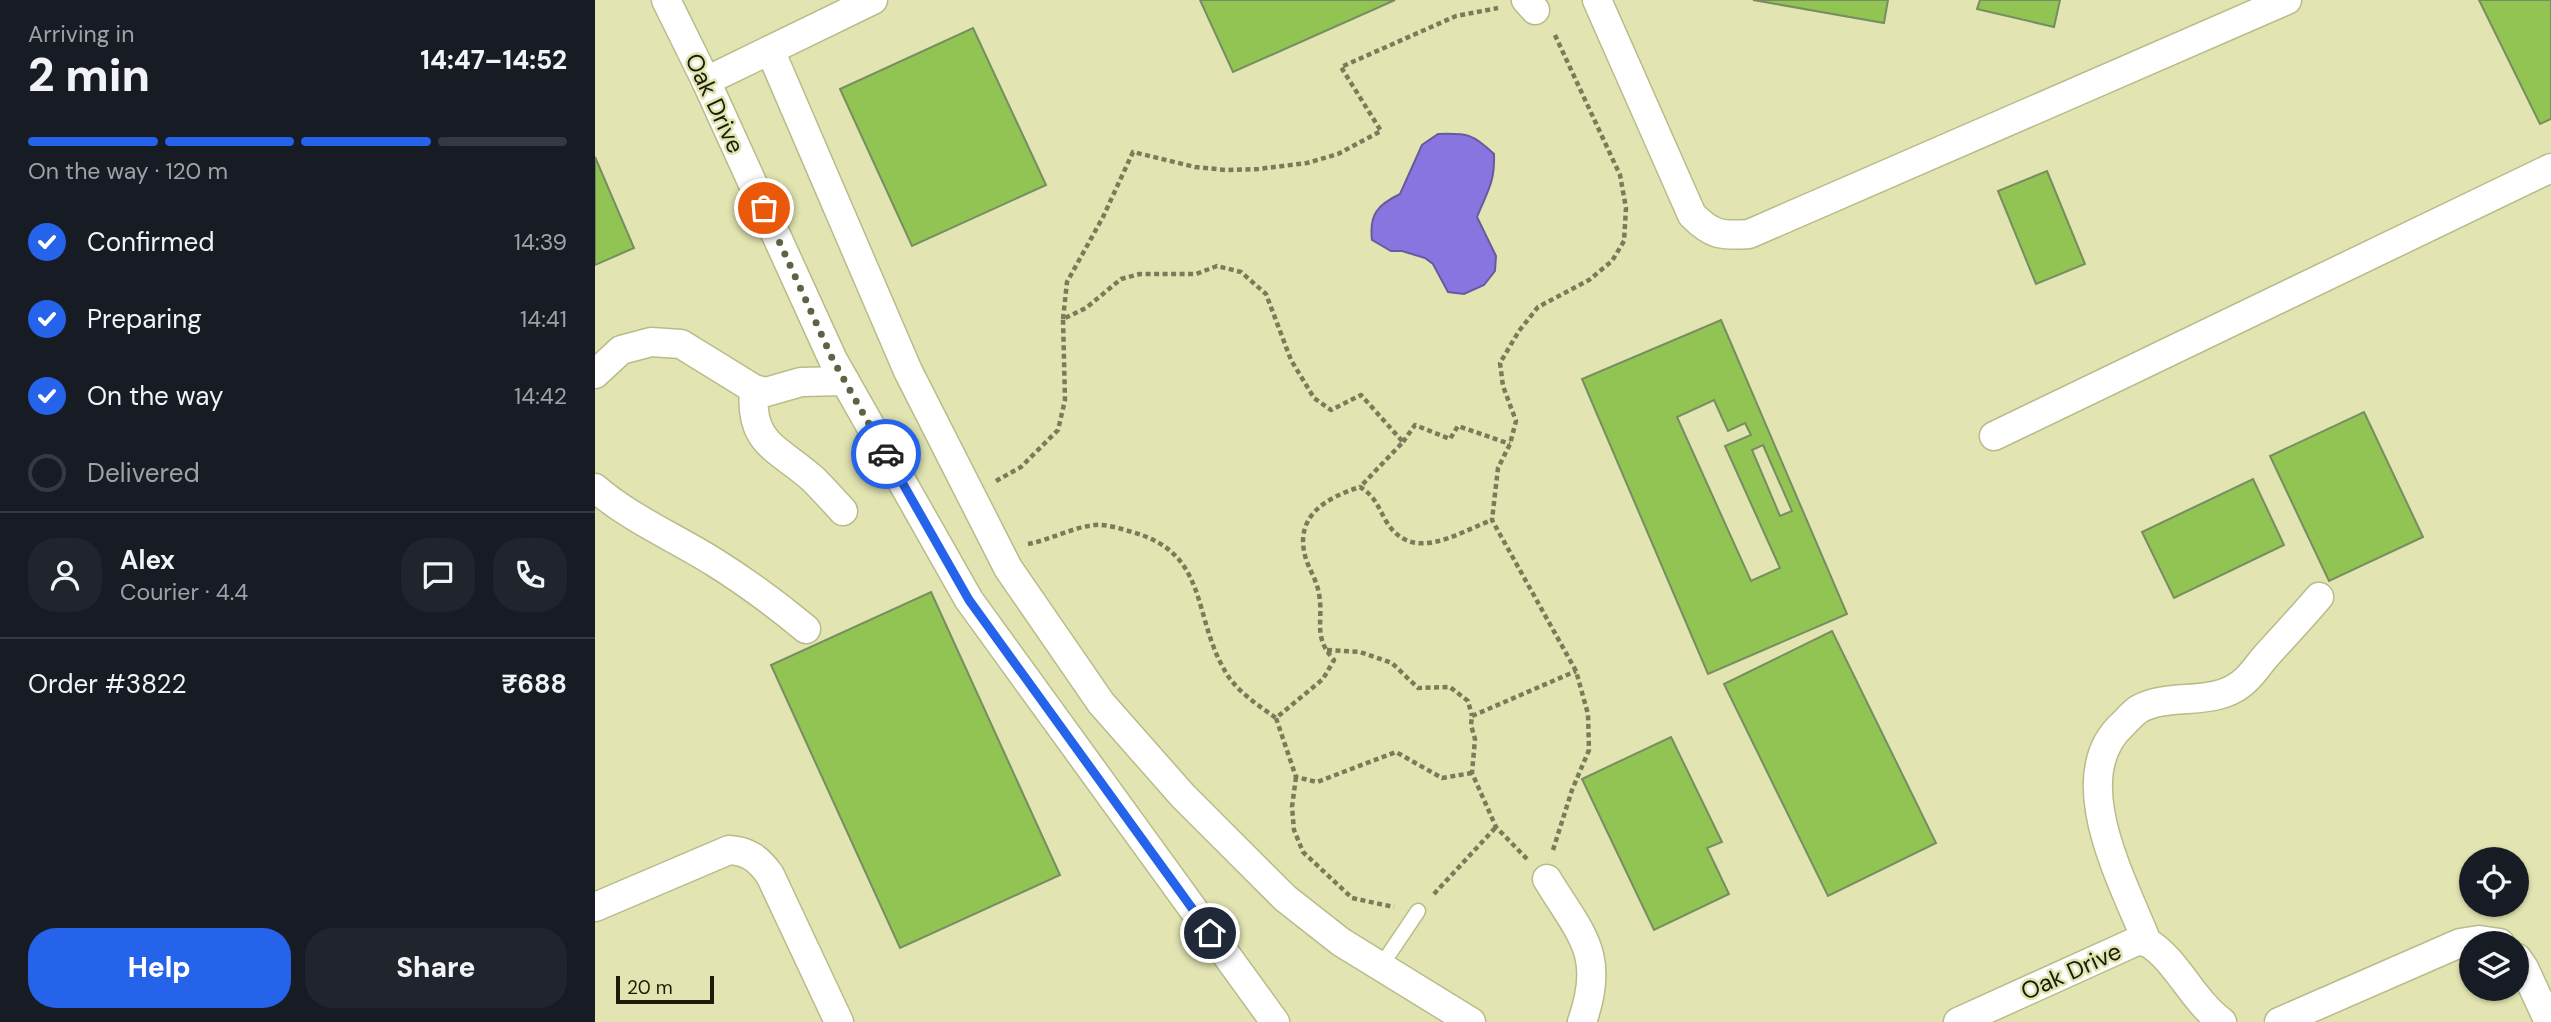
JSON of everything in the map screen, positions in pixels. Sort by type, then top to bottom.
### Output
[{"type":"street","name":"Oak Drive","points":[[666,0],[706,81],[833,360],[969,600],[1275,1022]]},
{"type":"street","points":[[706,81],[873,0]]},
{"type":"street","points":[[1597,0],[1692,215],[1706,229],[1724,235],[1749,234],[2287,0]]},
{"type":"street","points":[[770,50],[908,371],[1008,568],[1101,704],[1183,796],[1285,898],[1341,942],[1471,1022]]},
{"type":"street","points":[[1994,436],[2551,168]]},
{"type":"street","points":[[595,374],[621,350],[651,342],[681,344],[754,389],[766,392],[801,382],[845,381]]},
{"type":"street","points":[[754,389],[752,408],[760,434],[813,479],[843,511]]},
{"type":"street","points":[[595,488],[612,503],[713,562],[806,629]]},
{"type":"street","points":[[2222,1022],[2206,1011],[2161,950],[2147,942],[2101,820],[2097,792],[2100,764],[2113,733],[2139,709],[2172,700],[2221,694],[2241,685],[2319,597]]},
{"type":"street","points":[[595,907],[729,850],[745,851],[762,863],[770,875],[839,1022]]},
{"type":"street","points":[[1547,879],[1588,948],[1593,974],[1591,998],[1582,1022]]},
{"type":"street","name":"Oak Drive","points":[[1958,1022],[2137,941],[2147,942]]},
{"type":"street","points":[[2279,1022],[2459,943]]},
{"type":"street","points":[[2529,979],[2549,1022]]},
{"type":"lane","points":[[1381,966],[1418,911]]},
{"type":"path","points":[[985,487],[1021,467],[1058,430],[1065,400],[1063,319],[1067,282],[1103,217],[1133,152],[1195,167],[1226,170],[1307,163],[1338,154],[1381,131],[1341,66],[1457,16],[1514,5],[1531,5],[1548,20],[1620,175],[1626,208],[1624,241],[1612,261],[1589,280],[1538,307],[1519,331],[1500,363],[1503,386],[1516,421],[1510,444],[1498,468],[1492,520],[1576,671],[1588,714],[1589,750],[1560,822],[1547,879]]},
{"type":"path","points":[[1063,319],[1086,308],[1121,279],[1140,274],[1196,274],[1217,266],[1241,272],[1266,294],[1290,360],[1314,398],[1331,410],[1361,395],[1403,442]]},
{"type":"path","points":[[1276,718],[1323,680],[1334,660],[1325,650],[1318,625],[1321,604],[1318,586],[1305,556],[1303,530],[1316,509],[1340,494],[1360,487],[1403,442],[1415,425],[1450,439],[1458,426],[1510,444]]},
{"type":"path","points":[[1360,487],[1376,501],[1394,533],[1406,542],[1438,542],[1492,520]]},
{"type":"path","points":[[1017,546],[1095,525],[1145,535],[1166,545],[1181,561],[1193,581],[1203,617],[1225,671],[1240,690],[1276,718],[1296,777],[1294,830],[1303,852],[1352,898],[1418,911],[1496,827]]},
{"type":"path","points":[[1325,650],[1360,652],[1392,663],[1418,688],[1450,687],[1468,701],[1475,739],[1472,772],[1496,827],[1547,879]]},
{"type":"path","points":[[1472,716],[1576,671]]},
{"type":"path","points":[[1296,777],[1317,782],[1395,752],[1442,778],[1472,772]]},
{"type":"shaded area","points":[[1438,134],[1469,136],[1481,142],[1494,154],[1492,180],[1477,217],[1496,256],[1495,271],[1484,285],[1464,294],[1448,292],[1433,264],[1425,258],[1402,251],[1391,251],[1372,240],[1373,217],[1376,212],[1385,202],[1400,194],[1422,145]]},
{"type":"building","points":[[1200,0],[1395,0],[1233,72]]},
{"type":"building","points":[[1753,0],[1888,0],[1884,23]]},
{"type":"building","points":[[1980,0],[2060,0],[2054,27],[1977,9]]},
{"type":"building","points":[[2479,0],[2551,0],[2551,119],[2540,124]]},
{"type":"building","points":[[973,28],[1046,185],[912,246],[840,89]]},
{"type":"building","points":[[595,157],[634,248],[595,265]]},
{"type":"building","points":[[2047,171],[2085,264],[2036,284],[1998,191]]},
{"type":"building","points":[[1721,320],[1847,614],[1708,674],[1582,379]],"holes":[[[1714,400],[1728,431],[1745,423],[1751,435],[1725,446],[1780,568],[1751,581],[1677,417]],[[1763,445],[1792,511],[1780,516],[1752,450]]]},
{"type":"building","points":[[2364,412],[2423,537],[2329,581],[2270,456]]},
{"type":"building","points":[[2253,479],[2284,545],[2174,598],[2142,532]]},
{"type":"building","points":[[931,592],[1060,875],[900,948],[771,665]]},
{"type":"building","points":[[1832,631],[1936,843],[1828,896],[1724,684]]},
{"type":"building","points":[[1671,737],[1722,842],[1707,848],[1729,894],[1654,930],[1582,779]]},
{"type":"way so far","points":[[764,208],[833,360],[886,454]]},
{"type":"route","points":[[886,454],[969,600],[1210,933]]}]
